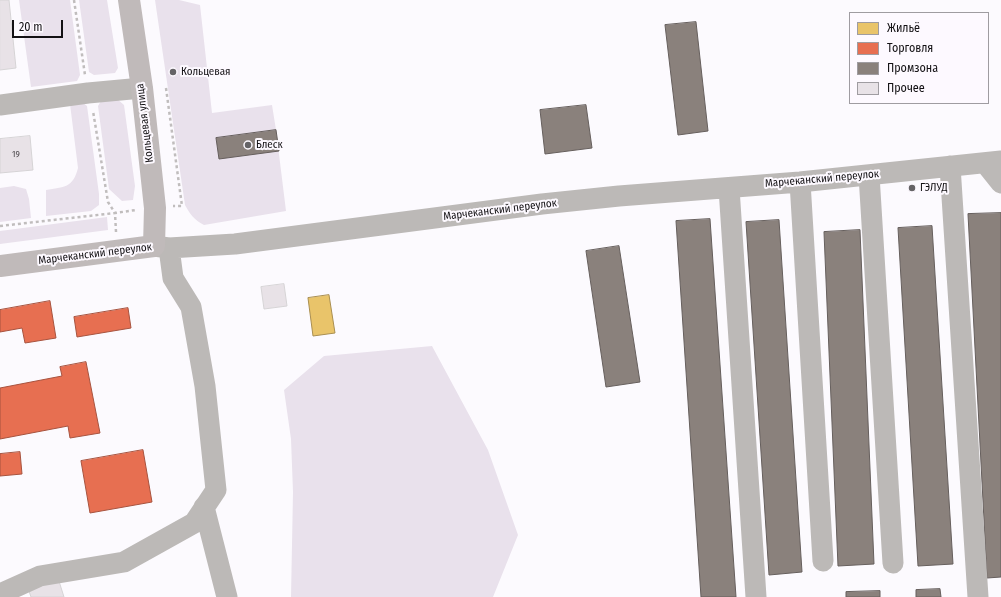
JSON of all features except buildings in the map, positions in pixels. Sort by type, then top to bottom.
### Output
[{"type":"main road","name":"Кольцевая улица","points":[[129,0],[142,88],[155,208],[162,247]]},
{"type":"main road","name":"Марчеканский переулок","points":[[0,266],[162,247]]},
{"type":"street","points":[[0,105],[88,93],[142,88]]},
{"type":"street","points":[[993,162],[1001,183]]},
{"type":"street","name":"Марчеканский переулок","points":[[162,247],[227,245],[549,204],[800,182],[993,162]]},
{"type":"street","points":[[950,166],[978,597]]},
{"type":"street","points":[[869,175],[892,563]]},
{"type":"street","points":[[800,182],[823,561]]},
{"type":"street","points":[[729,188],[756,597]]},
{"type":"street","points":[[0,594],[40,576],[124,562],[194,523],[216,490],[205,386],[191,307],[173,278],[162,247]]},
{"type":"street","points":[[204,507],[227,597]]},
{"type":"path","points":[[74,0],[88,93],[94,117],[108,202],[115,213],[118,251]]},
{"type":"path","points":[[166,88],[182,206]]},
{"type":"path","points":[[0,226],[155,208]]},
{"type":"shaded area","points":[[19,0],[70,0],[80,75],[77,81],[31,87]]},
{"type":"shaded area","points":[[79,0],[107,0],[118,68],[115,73],[94,75],[89,72]]},
{"type":"shaded area","points":[[155,0],[179,0],[200,5],[212,113],[272,105],[286,211],[204,225],[195,219],[185,205]]},
{"type":"shaded area","points":[[116,98],[124,105],[135,186],[133,200],[122,201],[109,189],[98,106],[101,101]]},
{"type":"shaded area","points":[[83,103],[87,106],[99,194],[99,205],[91,211],[46,216],[46,190],[67,185],[76,175],[78,168],[70,104]]},
{"type":"shaded area","points":[[14,186],[26,189],[29,199],[31,218],[0,222],[0,188]]},
{"type":"shaded area","points":[[107,217],[108,230],[0,244],[0,231]]},
{"type":"shaded area","points":[[432,346],[488,450],[518,535],[493,597],[291,597],[293,492],[291,439],[284,390],[324,356]]},
{"type":"place","name":"Кольцевая","points":[[173,72]]},
{"type":"place","name":"Блеск","points":[[248,145]]},
{"type":"place","name":"ГЭЛУД","points":[[912,188]]}]
